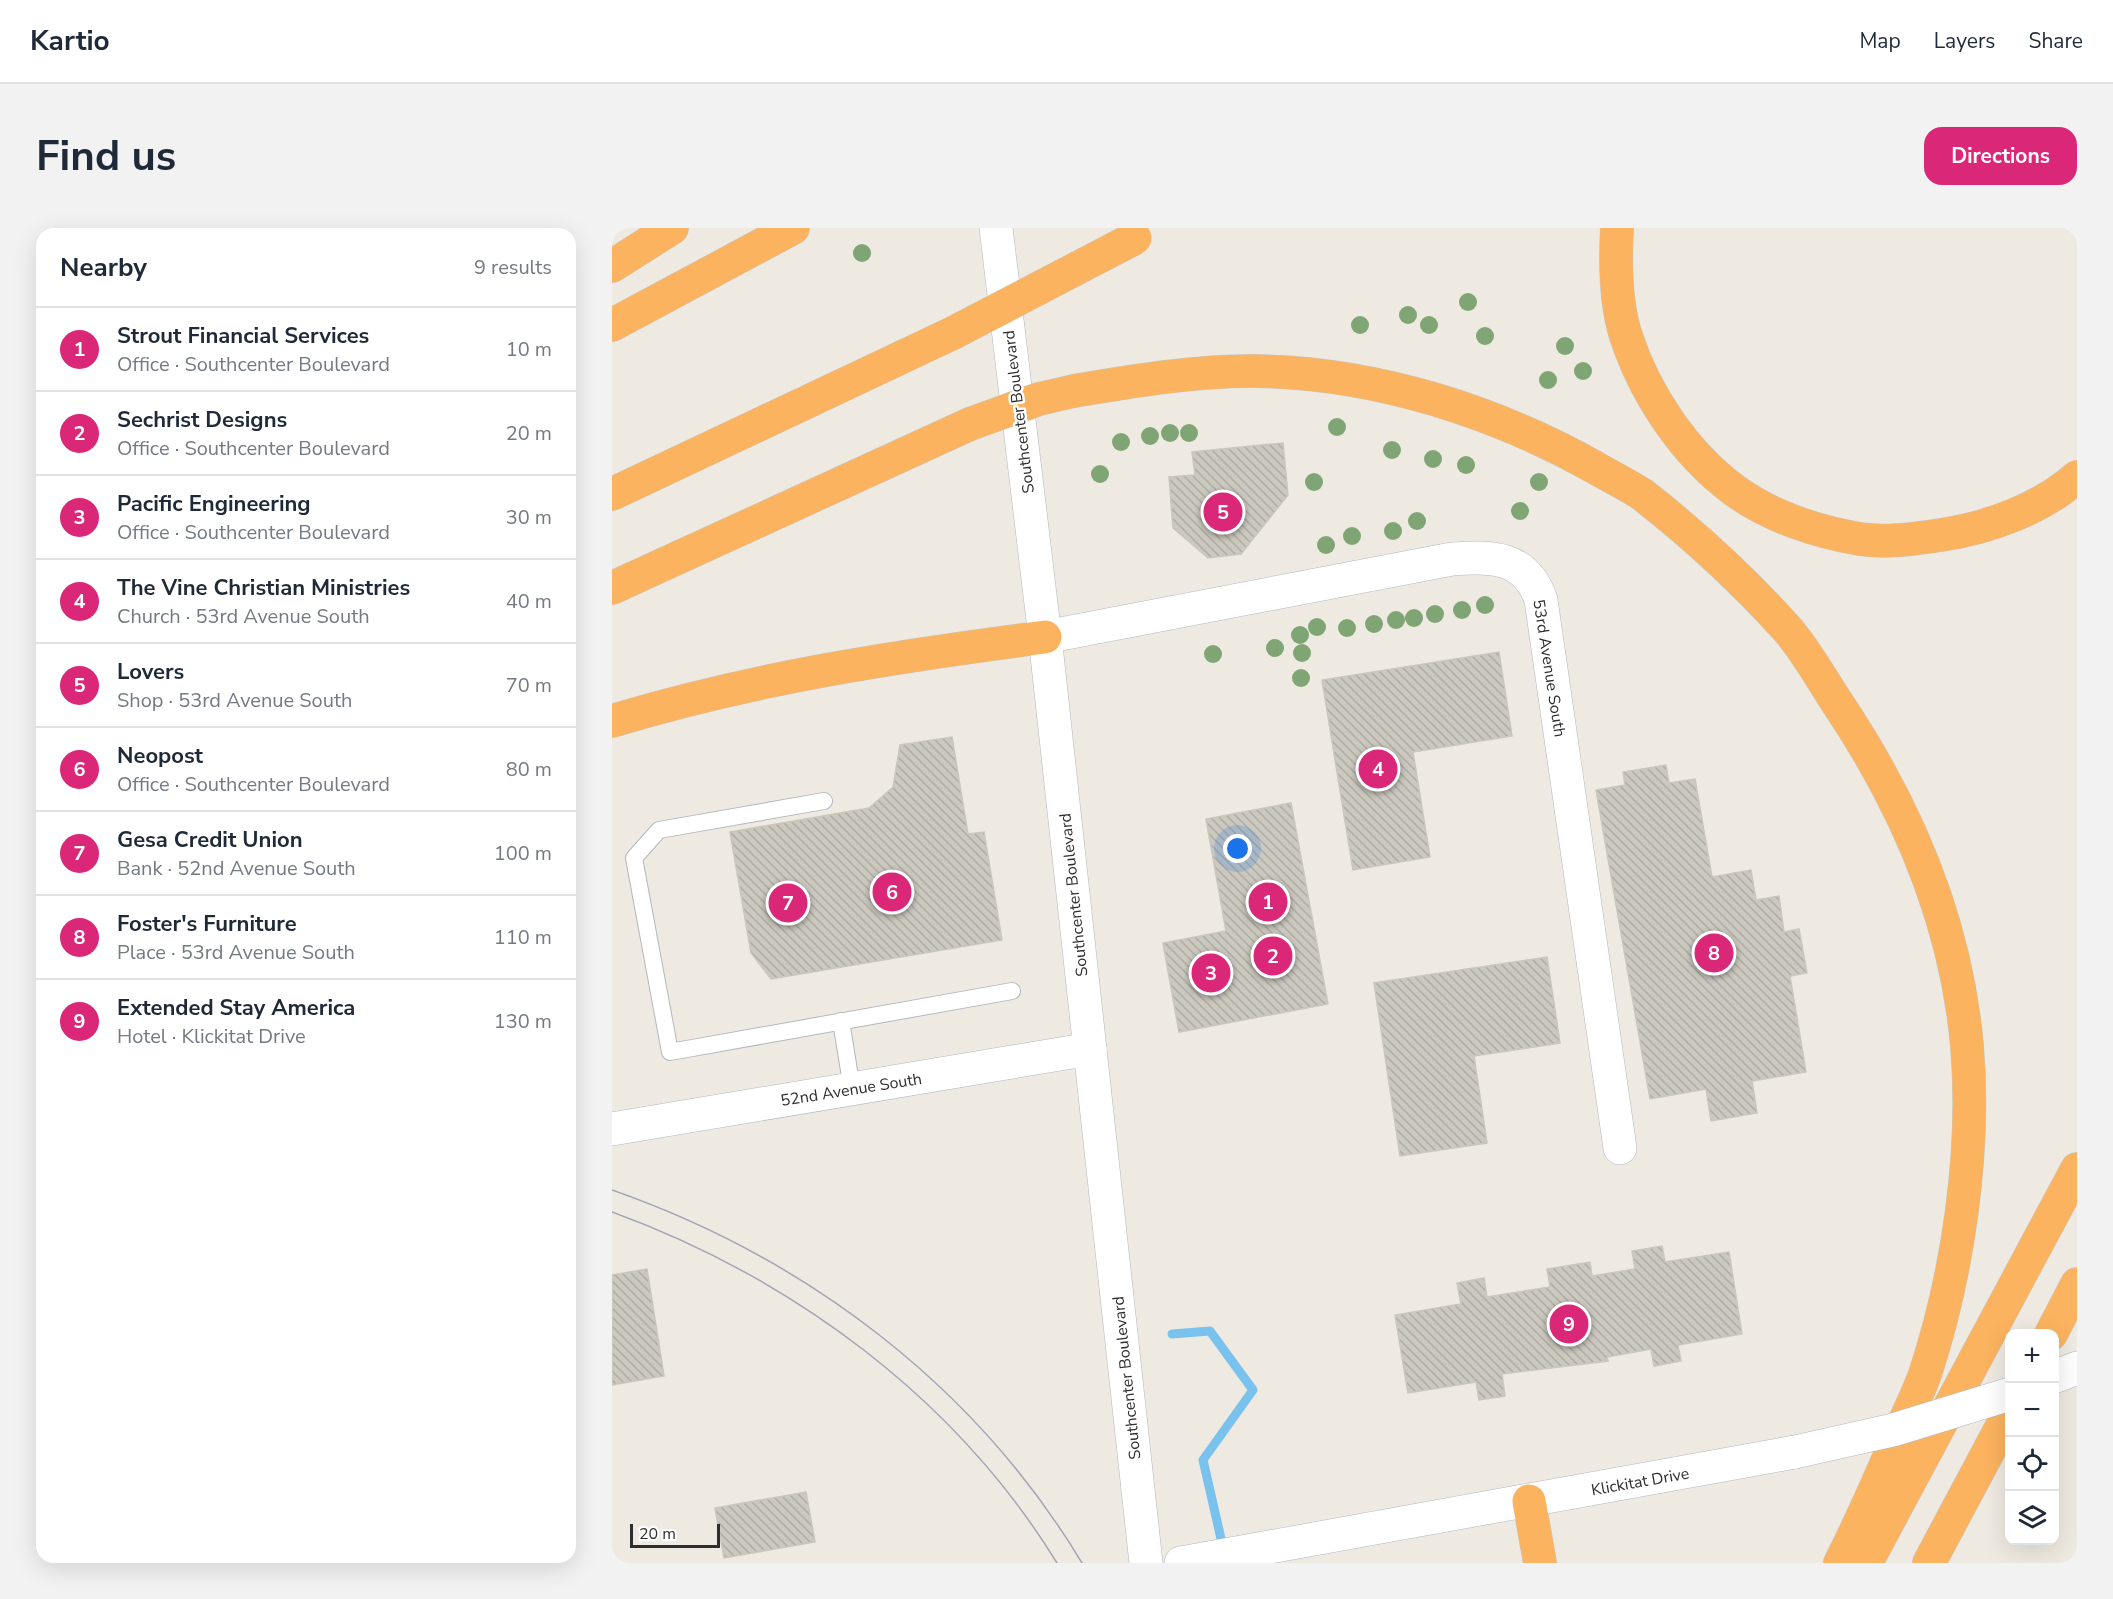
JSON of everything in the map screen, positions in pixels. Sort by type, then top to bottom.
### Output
[{"type":"highway","points":[[612,266],[672,228]]},
{"type":"highway","points":[[612,325],[794,228]]},
{"type":"highway","points":[[1617,228],[1615,269],[1626,335],[1654,401],[1692,450],[1734,490],[1781,516],[1862,539],[1909,540],[1964,532],[2015,516],[2077,477]]},
{"type":"highway","points":[[612,494],[953,333],[1149,231]]},
{"type":"highway","points":[[612,588],[970,424],[1029,402],[1074,391],[1177,374],[1255,371],[1322,376],[1424,396],[1477,413],[1552,443],[1640,493],[1731,571],[1791,633],[1865,744],[1920,850],[1951,944],[1967,1047],[1967,1151],[1956,1258],[1924,1375],[1868,1508],[1840,1563]]},
{"type":"highway","points":[[612,721],[736,686],[796,674],[1045,637]]},
{"type":"highway","points":[[1866,1563],[2077,1169]]},
{"type":"highway","points":[[2053,1329],[2077,1284]]},
{"type":"highway","points":[[1929,1563],[2005,1420]]},
{"type":"highway","points":[[1530,1501],[1540,1563]]},
{"type":"street","name":"Southcenter Boulevard","points":[[996,228],[1045,637],[1146,1563]]},
{"type":"street","name":"53rd Avenue South","points":[[1045,637],[1452,559],[1484,557],[1510,562],[1524,571],[1532,579],[1541,600],[1620,1148]]},
{"type":"street","name":"52nd Avenue South","points":[[612,1129],[1090,1049]]},
{"type":"street","points":[[2059,1375],[2077,1368]]},
{"type":"street","name":"Klickitat Drive","points":[[1181,1563],[1795,1452],[1893,1430],[2005,1396]]},
{"type":"lane","points":[[824,801],[659,830],[634,858],[670,1052],[1012,991]]},
{"type":"lane","points":[[841,1022],[852,1089]]},
{"type":"building","points":[[1283,443],[1288,495],[1241,554],[1208,558],[1173,528],[1169,477],[1195,475],[1192,452]]},
{"type":"building","points":[[1499,652],[1512,736],[1413,752],[1430,857],[1353,870],[1322,680]]},
{"type":"building","points":[[952,737],[968,834],[984,832],[1002,940],[771,979],[751,953],[730,832],[869,808],[893,787],[900,745]]},
{"type":"building","points":[[1666,765],[1669,783],[1695,779],[1712,877],[1751,870],[1756,900],[1779,896],[1784,932],[1799,929],[1807,973],[1790,976],[1806,1072],[1752,1081],[1757,1113],[1711,1121],[1706,1089],[1650,1099],[1596,790],[1625,785],[1623,772]]},
{"type":"building","points":[[1291,803],[1328,1004],[1179,1032],[1163,943],[1226,931],[1206,819]]},
{"type":"building","points":[[1547,957],[1560,1043],[1474,1056],[1487,1143],[1400,1156],[1374,983]]},
{"type":"building","points":[[1662,1246],[1665,1262],[1729,1252],[1742,1334],[1678,1345],[1681,1361],[1654,1366],[1651,1349],[1607,1357],[1608,1361],[1502,1374],[1505,1396],[1479,1400],[1476,1382],[1408,1393],[1395,1315],[1461,1304],[1457,1283],[1484,1278],[1487,1297],[1550,1287],[1547,1269],[1590,1262],[1592,1276],[1635,1269],[1632,1251]]},
{"type":"building","points":[[647,1269],[664,1376],[612,1385],[612,1275]]},
{"type":"building","points":[[806,1492],[815,1542],[724,1558],[715,1508]]},
{"type":"waterway","points":[[1172,1334],[1210,1331],[1253,1390],[1203,1460],[1222,1543],[1221,1549]]},
{"type":"tram line","points":[[612,1190],[684,1218],[752,1252],[818,1291],[880,1335],[937,1385],[991,1439],[1039,1499],[1082,1563]]},
{"type":"tram line","points":[[612,1212],[679,1239],[743,1271],[805,1308],[864,1350],[919,1396],[970,1447],[1016,1503],[1057,1563]]},
{"type":"place","name":"Lovers","points":[[1223,512]]},
{"type":"place","name":"The Vine Christian Ministries","points":[[1378,769]]},
{"type":"place","name":"Neopost","points":[[892,892]]},
{"type":"place","name":"Strout Financial Services","points":[[1268,902]]},
{"type":"place","name":"Gesa Credit Union","points":[[788,903]]},
{"type":"place","name":"Foster's Furniture","points":[[1714,953]]},
{"type":"place","name":"Sechrist Designs","points":[[1273,956]]},
{"type":"place","name":"Pacific Engineering","points":[[1211,973]]},
{"type":"place","name":"Extended Stay America","points":[[1569,1324]]}]
